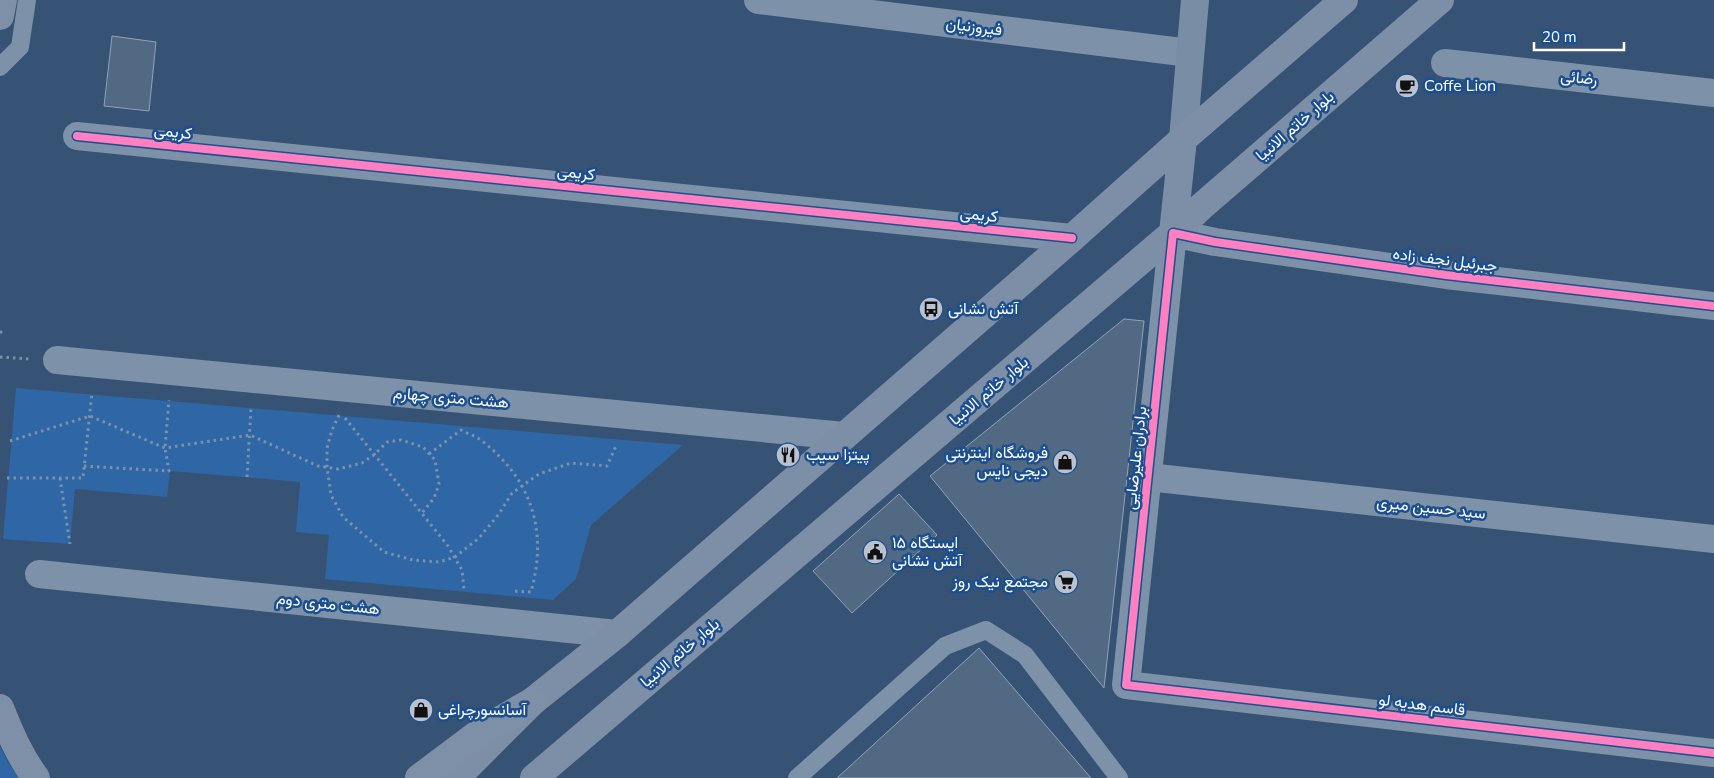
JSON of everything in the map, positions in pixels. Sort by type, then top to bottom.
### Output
[{"type":"highway","points":[[0,16],[3,0]]},
{"type":"highway","points":[[419,778],[483,730],[533,701]]},
{"type":"highway","points":[[0,708],[12,738],[26,765],[36,778]]},
{"type":"main road","points":[[1173,234],[1195,0]]},
{"type":"main road","points":[[456,778],[533,701],[617,634],[1344,0]]},
{"type":"main road","name":"بلوار خاتم الانبیا","points":[[534,778],[1173,234],[1202,206],[1440,0]]},
{"type":"street","name":"فیروزنیان","points":[[758,0],[1190,53]]},
{"type":"street","name":"رضائی","points":[[1445,63],[1714,93]]},
{"type":"street","name":"کریمی","points":[[77,136],[1072,238]]},
{"type":"street","name":"جبرئیل نجف زاده","points":[[1173,234],[1215,242],[1446,275],[1714,306]]},
{"type":"street","name":"برادران علیرضایی","points":[[1126,685],[1173,234]]},
{"type":"street","name":"هشت متری چهارم","points":[[58,360],[844,436]]},
{"type":"street","name":"سید حسین میری","points":[[1148,477],[1714,539]]},
{"type":"street","name":"هشت متری دوم","points":[[39,574],[617,634]]},
{"type":"street","name":"قاسم هدیه لو","points":[[1126,685],[1714,753]]},
{"type":"lane","points":[[0,67],[20,47],[27,0]]},
{"type":"lane","points":[[797,778],[945,646],[986,630],[1025,655],[1119,778]]},
{"type":"path","points":[[0,358],[7,358]]},
{"type":"path","points":[[7,478],[83,478],[95,364]]},
{"type":"path","points":[[84,466],[170,471],[165,448],[171,371]]},
{"type":"path","points":[[247,477],[252,379]]},
{"type":"path","points":[[464,591],[462,570],[454,557],[448,546],[341,412],[332,430],[327,448],[327,467],[331,495],[342,517],[384,552],[412,560],[439,562],[454,557],[479,538],[499,514],[512,493],[539,474],[571,463],[607,466],[630,416]]},
{"type":"path","points":[[10,442],[90,416],[165,448],[250,435],[318,466],[338,469],[362,463],[375,454],[386,442],[401,440],[423,447],[434,460],[439,484],[434,498],[422,513]]},
{"type":"path","points":[[429,454],[461,430],[481,440],[511,468],[523,486],[530,501],[539,540],[537,571],[532,592],[503,591]]},
{"type":"path","points":[[60,478],[70,544]]},
{"type":"shaded area","points":[[16,388],[683,445],[591,525],[576,579],[553,600],[325,579],[329,535],[296,532],[300,482],[170,471],[167,497],[75,489],[70,544],[3,539]]},
{"type":"shaded area","points":[[0,746],[8,763],[19,778],[0,778]]},
{"type":"building","points":[[112,36],[156,42],[149,111],[104,106]]},
{"type":"building","name":"مجتمع نیک‌ روز","points":[[1124,319],[1144,321],[1104,688],[930,476]]},
{"type":"building","points":[[899,494],[937,535],[852,613],[813,571]]},
{"type":"building","points":[[979,648],[1091,778],[837,778]]},
{"type":"cycle path","points":[[77,136],[1072,238]]},
{"type":"cycle path","points":[[1714,306],[1446,275],[1215,242],[1173,233],[1126,685],[1714,753]]},
{"type":"place","name":"Coffe Lion","points":[[1407,86]]},
{"type":"place","name":"آتش نشانی","points":[[931,309]]},
{"type":"place","name":"پیتزا سیب","points":[[788,455]]},
{"type":"place","name":"فروشگاه اینترنتی دیجی نایس","points":[[1065,462]]},
{"type":"place","name":"ایستگاه ۱۵ آتش نشانی","points":[[875,552]]},
{"type":"place","name":"مجتمع نیک‌ روز","points":[[1066,582]]},
{"type":"place","name":"آسانسورچراغی","points":[[421,710]]}]
